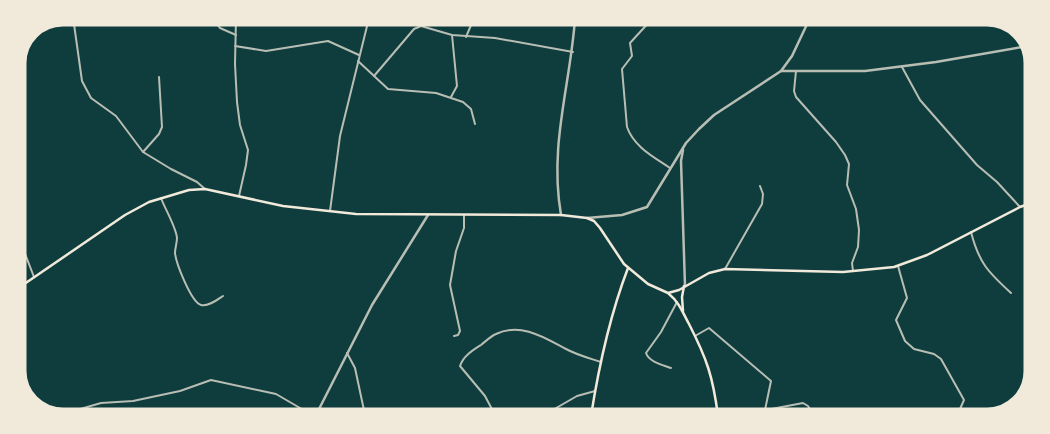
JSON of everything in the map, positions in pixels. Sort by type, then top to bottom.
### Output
[{"type":"main road","points":[[24,284],[124,215],[161,198],[189,190],[205,189],[283,206],[330,212],[428,215],[561,214],[588,218],[600,228],[615,252],[628,268],[648,284],[668,293],[677,302],[710,368],[717,410]]},
{"type":"main road","points":[[668,293],[672,293],[709,273],[725,269],[853,271],[898,266],[927,255],[1026,205]]},
{"type":"main road","points":[[592,410],[601,362],[616,301],[628,268]]},
{"type":"main road","points":[[683,313],[682,297],[684,286]]},
{"type":"street","points":[[74,24],[82,80],[91,98],[116,116],[143,152],[171,169],[197,182],[205,189]]},
{"type":"street","points":[[217,24],[220,28],[236,35]]},
{"type":"street","points":[[236,24],[235,46],[237,102],[240,125],[248,150],[239,196]]},
{"type":"street","points":[[330,212],[340,136],[367,24]]},
{"type":"street","points":[[466,37],[471,24]]},
{"type":"street","points":[[561,214],[557,185],[557,143],[560,116],[573,52],[575,24]]},
{"type":"street","points":[[647,24],[632,40],[630,45],[632,56],[622,69],[627,127],[629,134],[639,146],[670,168]]},
{"type":"street","points":[[588,218],[622,215],[647,207],[683,148],[699,129],[714,115],[781,71],[795,51],[807,24]]},
{"type":"street","points":[[374,76],[417,27],[432,28],[452,35],[495,38],[573,52]]},
{"type":"street","points":[[451,97],[457,86],[452,35]]},
{"type":"street","points":[[235,46],[266,51],[328,41],[359,55]]},
{"type":"street","points":[[781,71],[796,70],[830,72],[902,67],[1023,47]]},
{"type":"street","points":[[358,61],[384,86],[392,90],[414,90],[451,97],[463,102],[471,109],[475,124]]},
{"type":"street","points":[[902,67],[920,100],[929,111],[943,125],[976,165],[997,182],[1020,207]]},
{"type":"street","points":[[796,70],[794,91],[796,97],[836,142],[849,164],[847,185],[856,209],[859,230],[858,247],[852,262],[853,271]]},
{"type":"street","points":[[143,152],[162,127],[159,77]]},
{"type":"street","points":[[683,148],[681,166],[684,286]]},
{"type":"street","points":[[674,163],[678,162],[681,166]]},
{"type":"street","points":[[725,269],[762,204],[763,194],[760,186]]},
{"type":"street","points":[[161,198],[177,237],[175,255],[177,263],[183,279],[196,302],[202,305],[209,304],[223,296]]},
{"type":"street","points":[[318,410],[372,305],[428,215]]},
{"type":"street","points":[[454,336],[458,336],[460,331],[450,285],[456,251],[464,228],[464,215]]},
{"type":"street","points":[[971,232],[980,259],[993,276],[1011,292]]},
{"type":"street","points":[[24,252],[34,278]]},
{"type":"street","points":[[898,266],[907,295],[905,302],[897,316],[897,325],[909,346],[914,349],[938,356],[945,364],[964,400],[960,410]]},
{"type":"street","points":[[671,368],[653,361],[646,353],[661,332],[677,302]]},
{"type":"street","points":[[695,336],[709,328],[769,380],[772,384],[765,410],[803,403],[808,406],[810,410]]},
{"type":"street","points":[[492,410],[484,396],[460,366],[461,361],[468,354],[496,334],[522,330],[542,336],[568,350],[601,362]]},
{"type":"street","points":[[347,353],[355,368],[364,410]]},
{"type":"street","points":[[77,410],[101,403],[133,401],[180,391],[212,380],[276,394],[303,410]]},
{"type":"street","points":[[553,410],[577,396],[595,390]]}]
